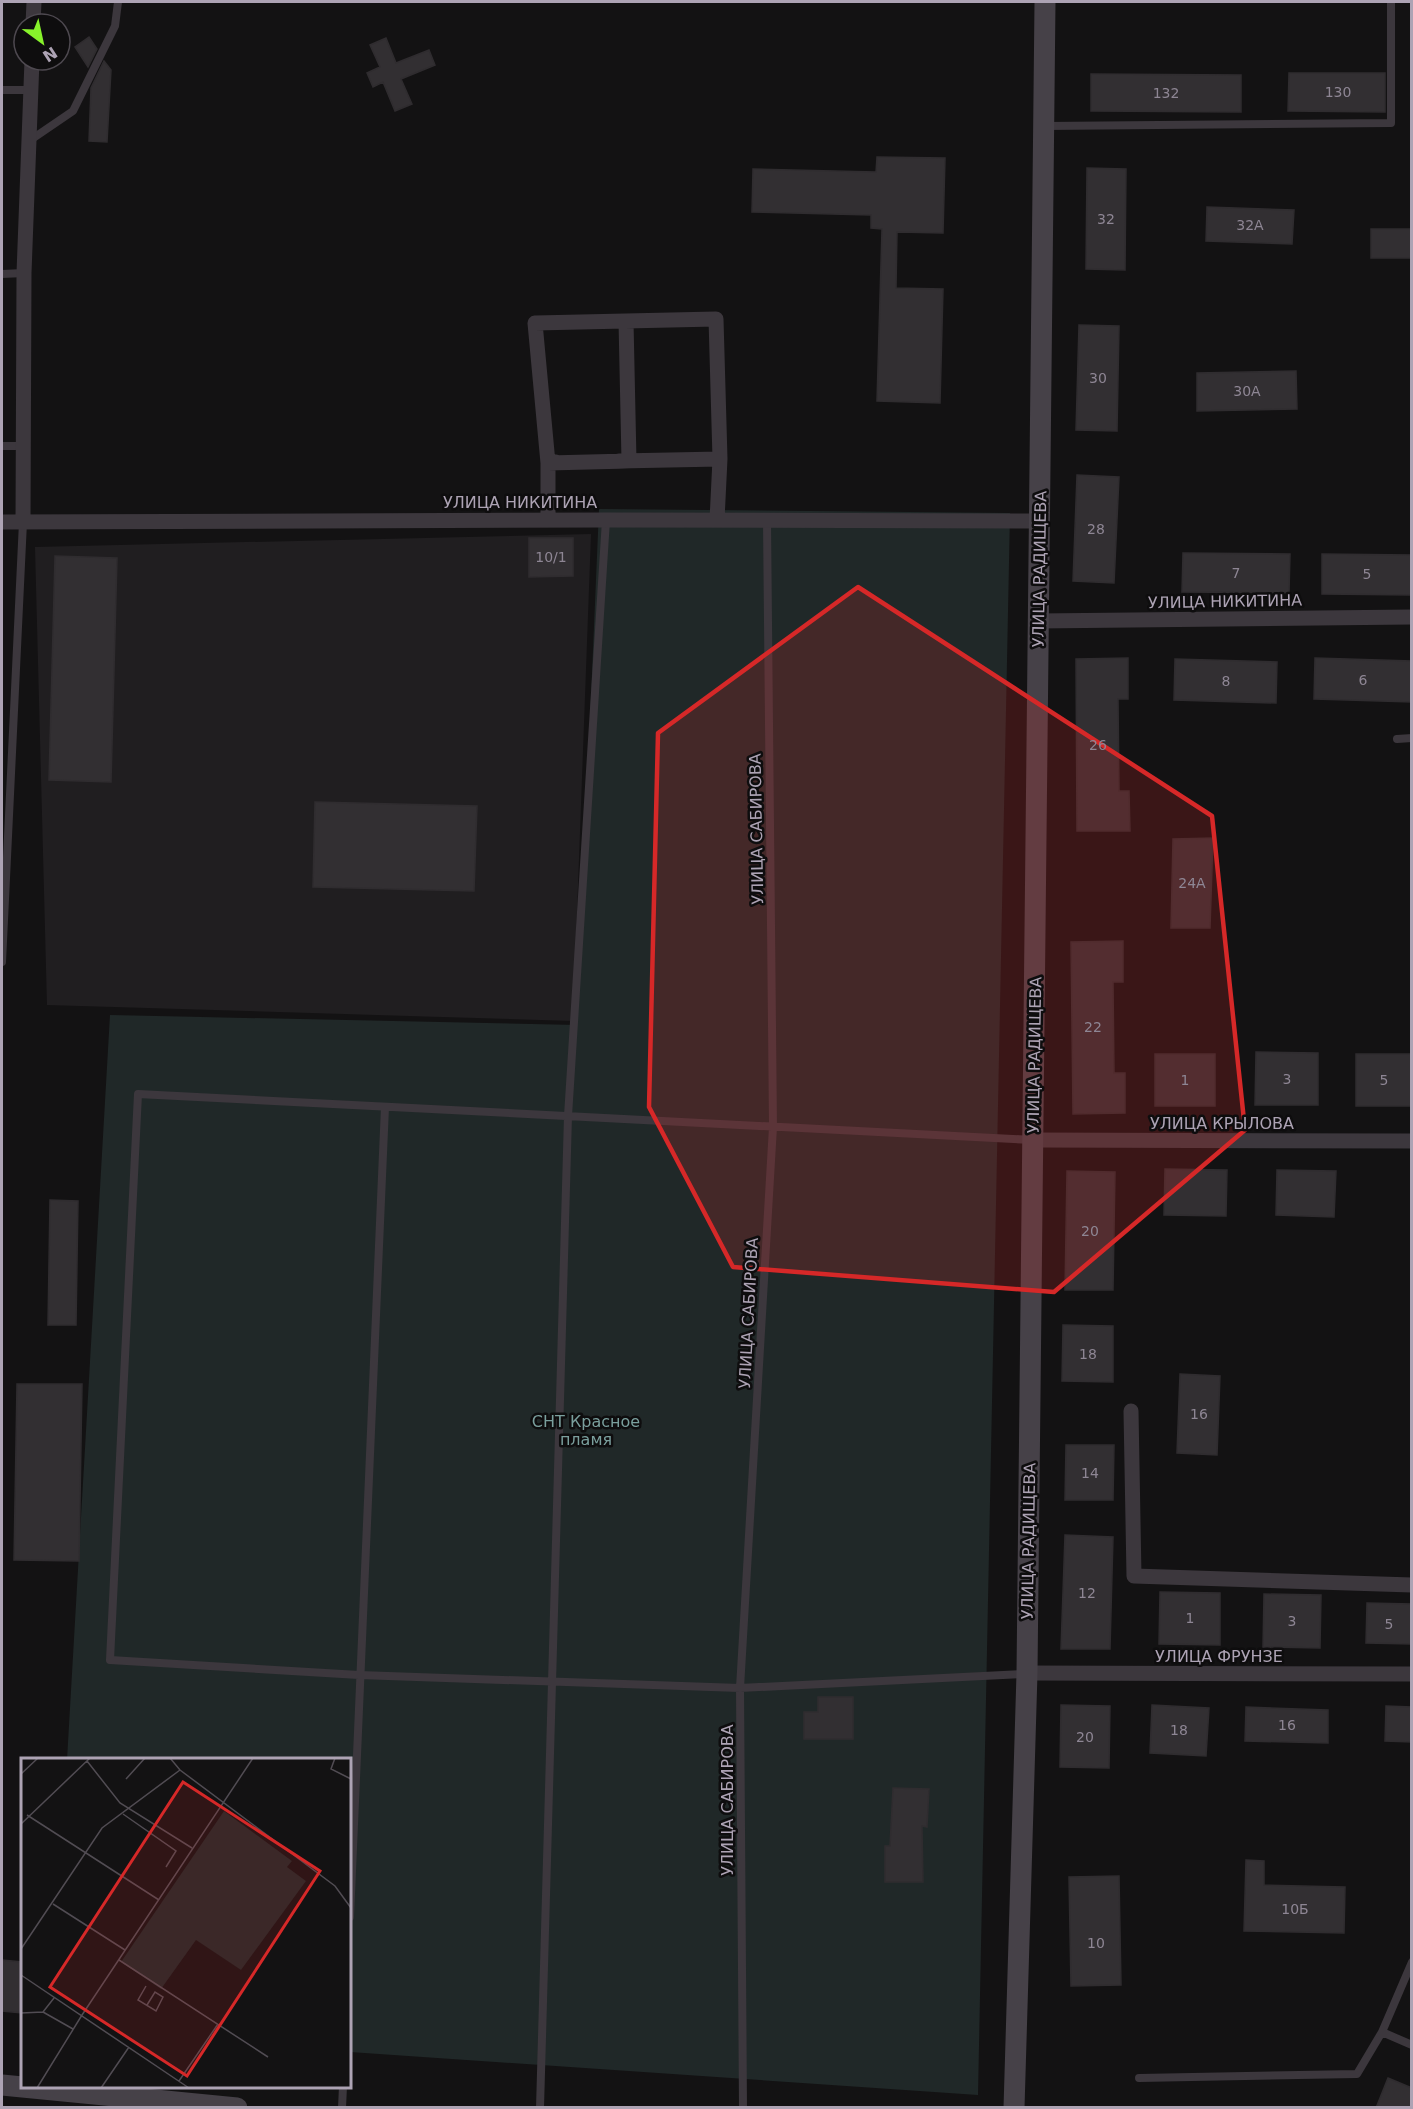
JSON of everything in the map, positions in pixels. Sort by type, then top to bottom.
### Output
[{"type":"street","name":"УЛИЦА РАДИЩЕВА","points":[[1014,2108],[1027,1673],[1045,2]]},
{"type":"street","points":[[23,522],[24,273],[31,72]]},
{"type":"street","points":[[548,520],[548,463],[535,323],[716,319],[720,459],[717,520]]},
{"type":"street","points":[[626,321],[629,461]]},
{"type":"street","points":[[548,463],[720,459]]},
{"type":"street","name":"УЛИЦА НИКИТИНА","points":[[2,522],[1040,521]]},
{"type":"street","name":"УЛИЦА НИКИТИНА","points":[[1038,621],[1412,617]]},
{"type":"street","name":"УЛИЦА КРЫЛОВА","points":[[1033,1140],[1412,1142]]},
{"type":"street","points":[[1131,1411],[1134,1576],[1412,1585]]},
{"type":"street","name":"УЛИЦА ФРУНЗЕ","points":[[1027,1673],[1412,1674]]},
{"type":"street","points":[[2,2085],[21,2087]]},
{"type":"street","points":[[33,2088],[237,2108]]},
{"type":"lane","points":[[28,142],[73,111],[115,26],[118,2]]},
{"type":"lane","points":[[1044,126],[1391,123],[1391,2]]},
{"type":"lane","points":[[2,90],[30,90]]},
{"type":"lane","points":[[2,274],[24,273]]},
{"type":"lane","points":[[2,446],[23,446]]},
{"type":"lane","points":[[540,2108],[568,1116],[606,520]]},
{"type":"lane","name":"УЛИЦА САБИРОВА","points":[[743,2108],[740,1688],[772,1127],[767,520]]},
{"type":"lane","points":[[2,962],[23,522]]},
{"type":"lane","points":[[1397,739],[1412,738]]},
{"type":"lane","points":[[1027,1673],[740,1688],[359,1675],[110,1660],[138,1094],[1033,1140]]},
{"type":"lane","points":[[351,1890],[385,1107]]},
{"type":"lane","points":[[1139,2078],[1357,2074],[1382,2032],[1412,1962]]},
{"type":"lane","points":[[1382,2032],[1412,2045]]},
{"type":"lane","points":[[342,2108],[343,2088]]},
{"type":"highlighted area","points":[[858,587],[1212,816],[1245,1130],[1054,1292],[733,1267],[649,1107],[658,733]]},
{"type":"shaded area","points":[[591,534],[573,1021],[47,1005],[35,547]]},
{"type":"green space","name":"СНТ Красное пламя","points":[[599,509],[1010,513],[978,2095],[351,2052],[351,1758],[67,1758],[110,1015],[577,1025]]},
{"type":"building","points":[[89,37],[97,49],[88,67],[75,47]]},
{"type":"building","points":[[386,38],[396,63],[429,50],[435,65],[401,79],[412,104],[395,111],[383,82],[373,87],[367,73],[380,67],[370,45]]},
{"type":"building","points":[[104,61],[111,70],[107,142],[89,141],[91,88]]},
{"type":"building","points":[[1289,73],[1385,73],[1385,112],[1288,111]]},
{"type":"building","points":[[1091,74],[1241,75],[1241,112],[1091,111]]},
{"type":"building","points":[[877,157],[945,158],[943,233],[897,232],[896,288],[943,289],[940,403],[877,401],[882,229],[871,228],[871,215],[752,212],[753,169],[876,172]]},
{"type":"building","points":[[1087,168],[1126,169],[1125,270],[1086,269]]},
{"type":"building","points":[[1207,207],[1294,210],[1292,244],[1206,241]]},
{"type":"building","points":[[1371,229],[1412,229],[1412,258],[1371,258]]},
{"type":"building","points":[[1079,325],[1119,326],[1117,431],[1076,430]]},
{"type":"building","points":[[1296,371],[1297,409],[1197,411],[1197,373]]},
{"type":"building","points":[[1077,475],[1119,477],[1114,583],[1073,581]]},
{"type":"building","points":[[529,538],[573,538],[573,576],[529,577]]},
{"type":"building","points":[[1183,553],[1290,554],[1289,593],[1182,592]]},
{"type":"building","points":[[1322,554],[1412,555],[1412,595],[1322,594]]},
{"type":"building","points":[[55,556],[117,558],[111,782],[49,780]]},
{"type":"building","points":[[1128,658],[1128,699],[1118,699],[1119,791],[1129,791],[1130,831],[1077,831],[1076,659]]},
{"type":"building","points":[[1315,658],[1412,661],[1412,702],[1314,699]]},
{"type":"building","points":[[1175,659],[1277,662],[1276,703],[1174,700]]},
{"type":"building","points":[[315,802],[477,806],[474,891],[313,887]]},
{"type":"building","points":[[1213,838],[1210,928],[1171,928],[1173,839]]},
{"type":"building","points":[[1123,941],[1123,982],[1113,982],[1114,1073],[1125,1073],[1125,1113],[1073,1114],[1071,942]]},
{"type":"building","points":[[1256,1052],[1318,1053],[1318,1105],[1255,1105]]},
{"type":"building","points":[[1155,1054],[1215,1054],[1215,1106],[1155,1106]]},
{"type":"building","points":[[1356,1054],[1412,1054],[1412,1106],[1356,1106]]},
{"type":"building","points":[[1165,1169],[1227,1170],[1226,1216],[1164,1215]]},
{"type":"building","points":[[1277,1170],[1336,1171],[1334,1217],[1276,1215]]},
{"type":"building","points":[[1067,1171],[1115,1172],[1113,1290],[1065,1290]]},
{"type":"building","points":[[50,1200],[78,1201],[76,1325],[48,1325]]},
{"type":"building","points":[[1063,1325],[1113,1326],[1113,1382],[1062,1381]]},
{"type":"building","points":[[1180,1374],[1220,1376],[1217,1455],[1177,1453]]},
{"type":"building","points":[[17,1384],[82,1384],[79,1561],[14,1560]]},
{"type":"building","points":[[1066,1445],[1114,1445],[1113,1500],[1065,1500]]},
{"type":"building","points":[[1065,1535],[1113,1537],[1110,1649],[1061,1649]]},
{"type":"building","points":[[1160,1592],[1220,1593],[1220,1645],[1159,1644]]},
{"type":"building","points":[[1264,1594],[1321,1595],[1320,1648],[1263,1647]]},
{"type":"building","points":[[1367,1603],[1412,1604],[1412,1644],[1366,1643]]},
{"type":"building","points":[[818,1697],[853,1697],[853,1739],[804,1739],[804,1712],[818,1712]]},
{"type":"building","points":[[1061,1705],[1110,1706],[1109,1768],[1060,1767]]},
{"type":"building","points":[[1152,1705],[1209,1708],[1206,1756],[1150,1753]]},
{"type":"building","points":[[1386,1706],[1412,1707],[1412,1742],[1385,1741]]},
{"type":"building","points":[[1246,1707],[1328,1710],[1328,1743],[1245,1741]]},
{"type":"building","points":[[893,1788],[929,1789],[927,1827],[922,1826],[923,1882],[885,1882],[885,1846],[890,1846]]},
{"type":"building","points":[[1246,1860],[1264,1861],[1264,1885],[1345,1887],[1344,1933],[1244,1931]]},
{"type":"building","points":[[1119,1876],[1121,1985],[1071,1986],[1069,1877]]},
{"type":"building","points":[[2,1960],[21,1962],[21,2013],[2,2011]]},
{"type":"building","points":[[1388,2078],[1412,2088],[1412,2108],[1376,2108]]}]
